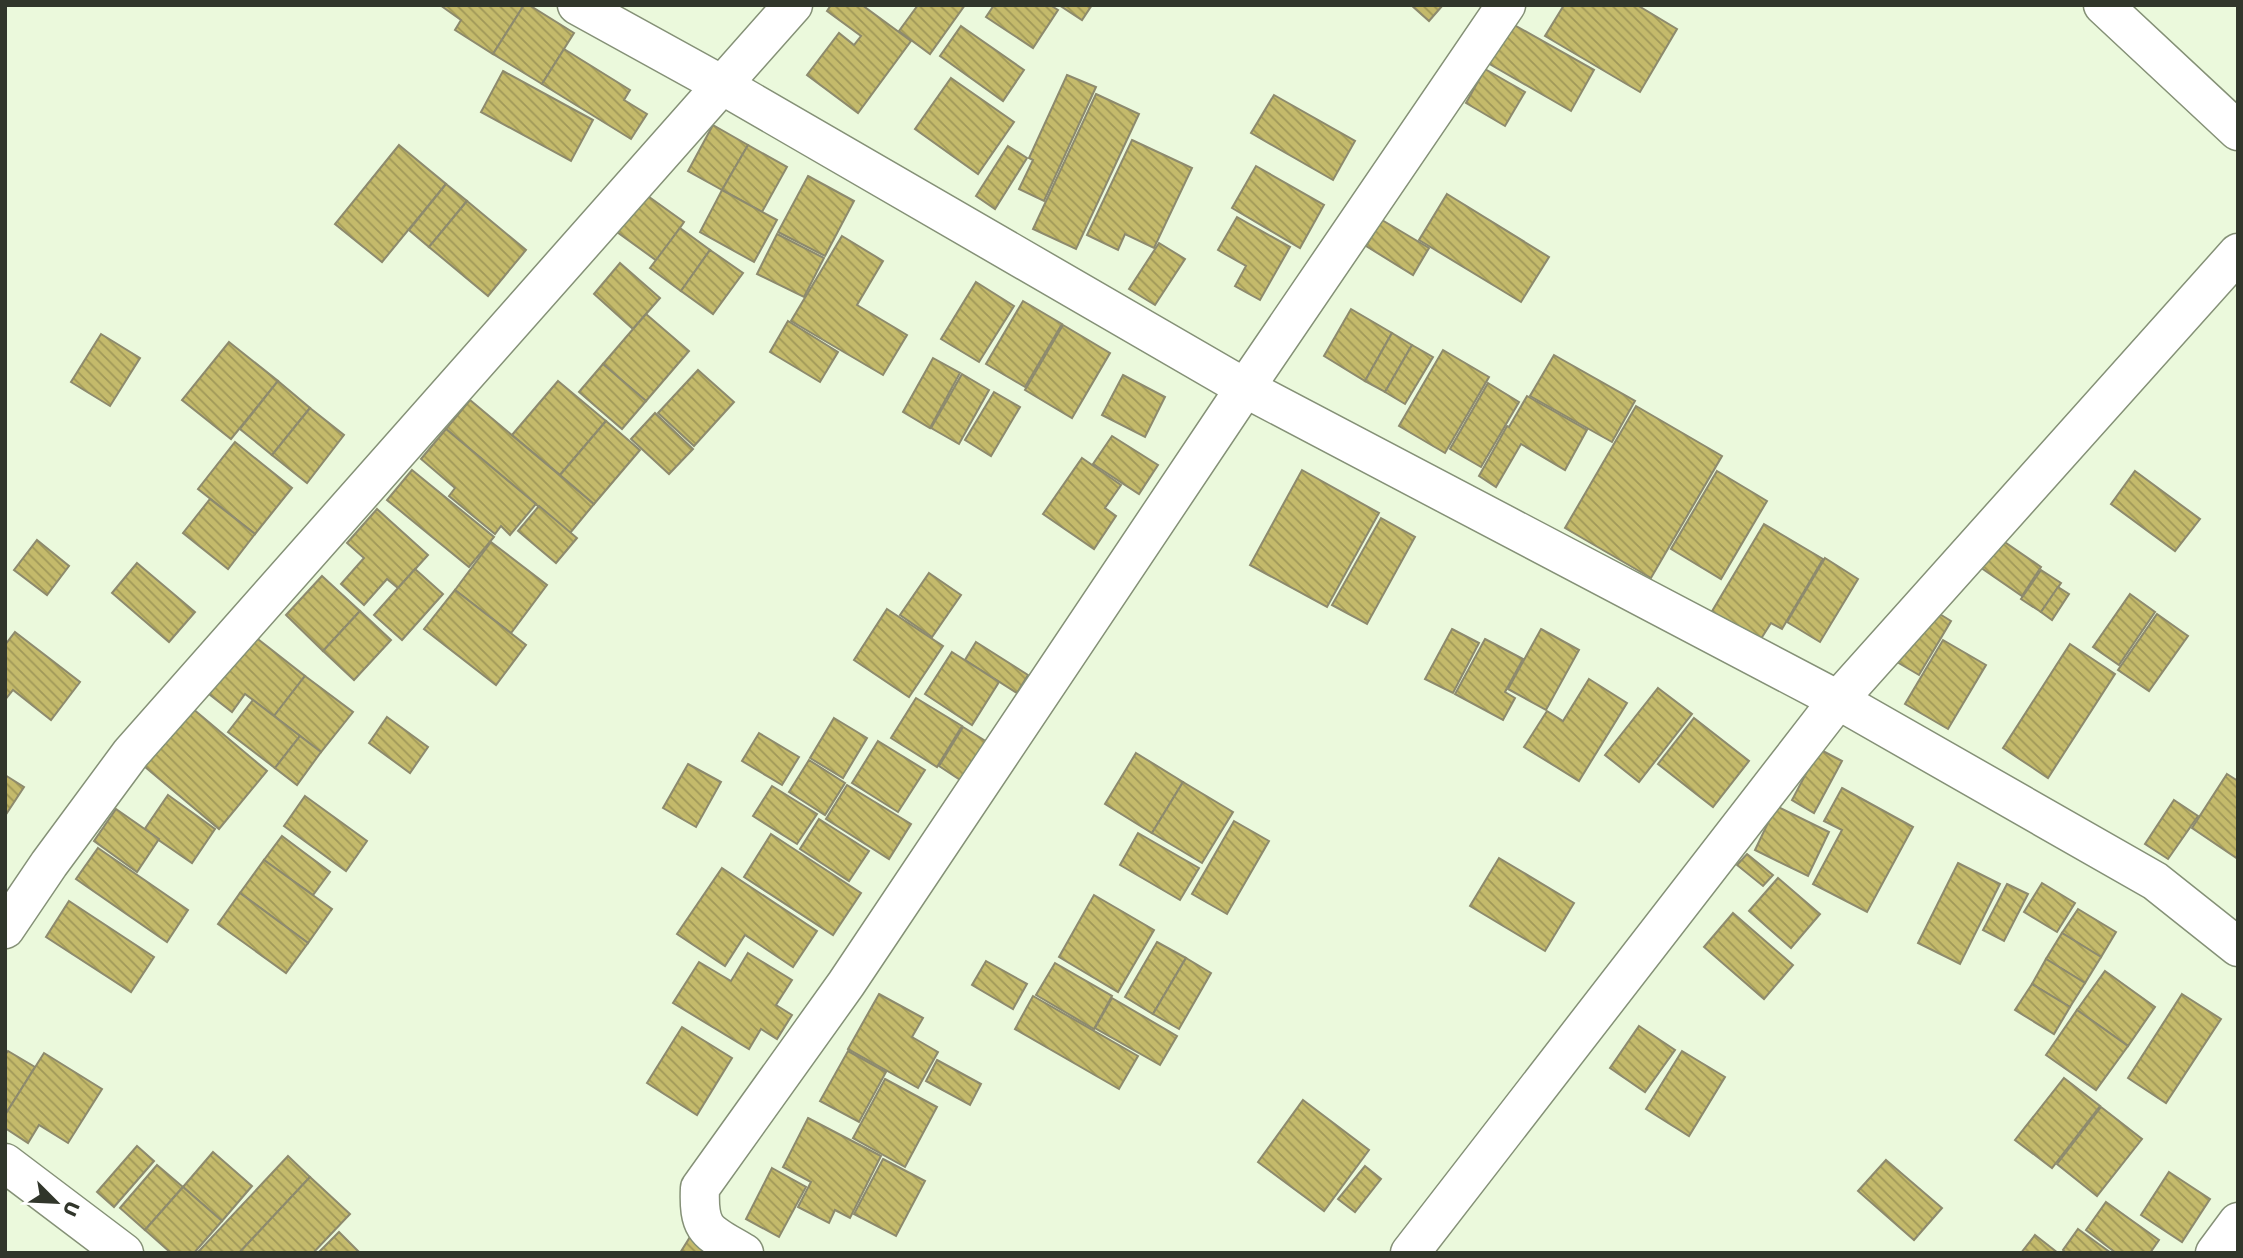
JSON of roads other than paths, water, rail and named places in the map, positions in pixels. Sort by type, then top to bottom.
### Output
[{"type":"street","points":[[577,5],[722,85],[1245,388],[1839,700],[2155,881],[2238,947]]},
{"type":"street","points":[[5,929],[131,753],[793,5]]},
{"type":"street","points":[[744,1253],[707,1231],[699,1211],[700,1188],[845,984],[1506,5]]},
{"type":"street","points":[[2103,5],[2238,131]]},
{"type":"street","points":[[1410,1253],[1839,700],[2238,253]]},
{"type":"street","points":[[5,1163],[124,1253]]},
{"type":"street","points":[[2215,1253],[2238,1222]]}]
